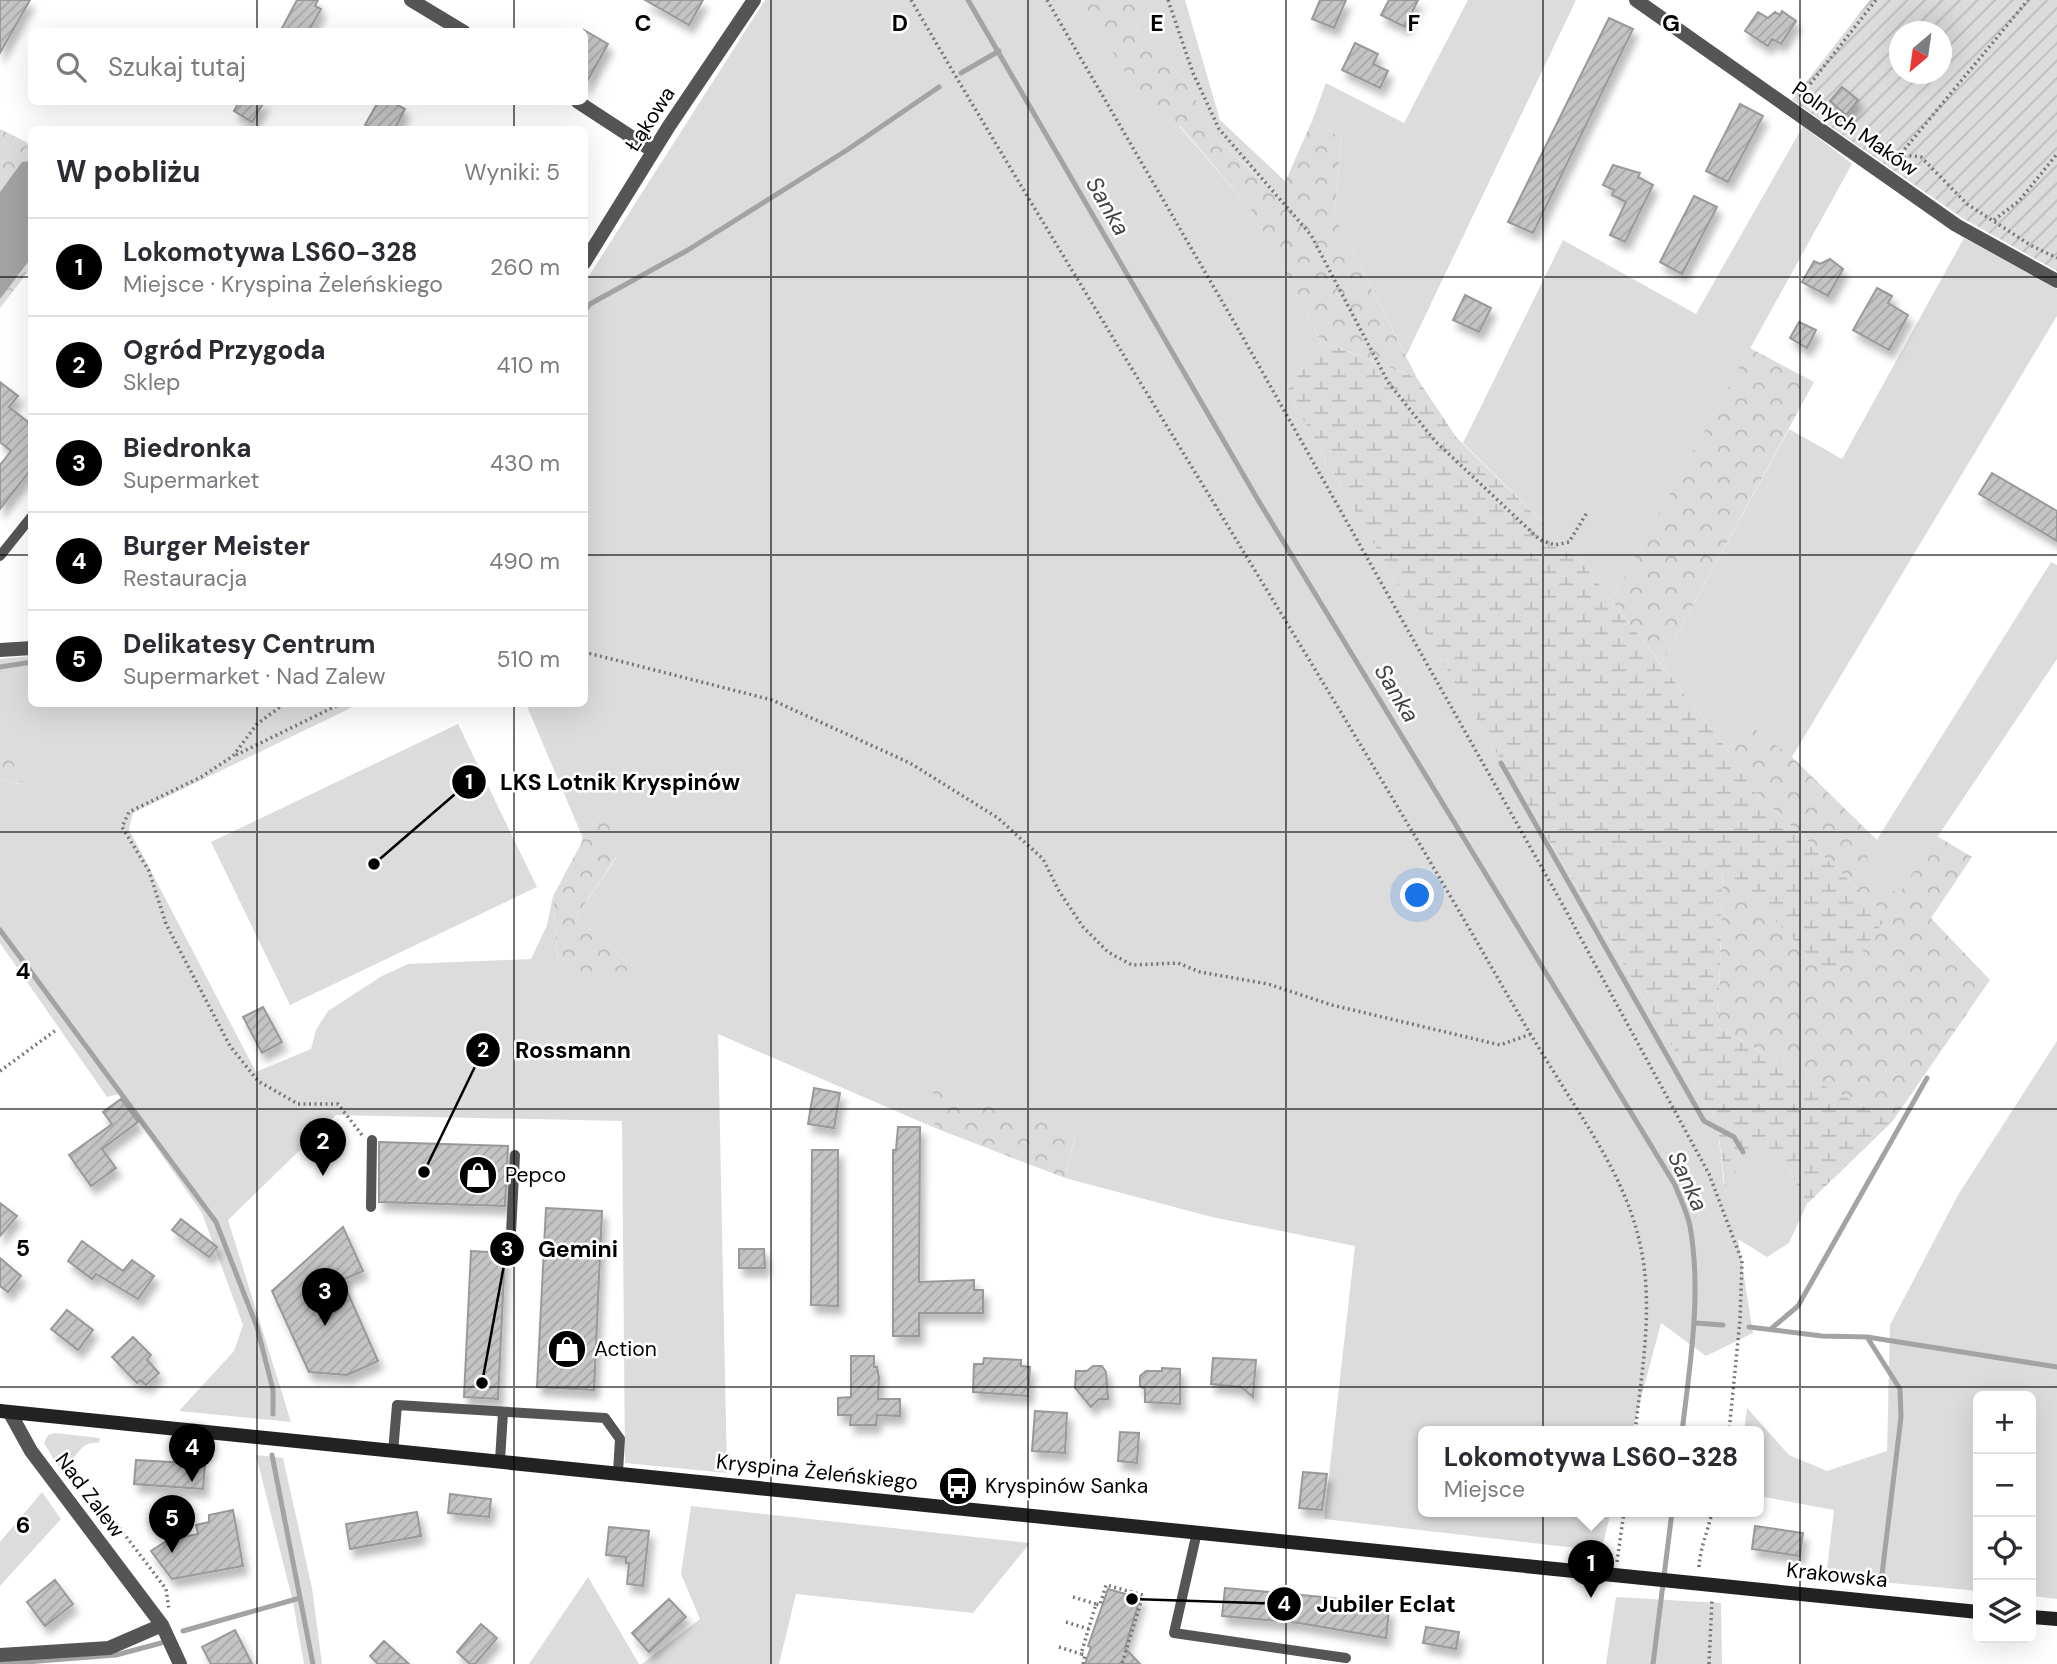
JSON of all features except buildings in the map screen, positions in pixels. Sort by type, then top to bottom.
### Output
[{"type":"main road","name":"Kryspina Żeleńskiego","points":[[5,1412],[1691,1582]]},
{"type":"main road","name":"Krakowska","points":[[1691,1582],[1973,1611]]},
{"type":"main road","points":[[2036,1617],[2057,1619]]},
{"type":"street","points":[[411,0],[457,28]]},
{"type":"street","name":"Łąkowa","points":[[588,257],[653,151],[754,0]]},
{"type":"street","name":"Polnych Maków","points":[[1636,0],[1956,225],[2057,281]]},
{"type":"street","points":[[583,105],[653,151]]},
{"type":"street","points":[[0,650],[28,648]]},
{"type":"street","name":"Nad Zalew","points":[[5,1412],[31,1451],[165,1625],[180,1664]]},
{"type":"street","points":[[0,1655],[109,1648],[165,1625]]},
{"type":"lane","points":[[0,556],[28,521]]},
{"type":"lane","points":[[371,1207],[372,1140]]},
{"type":"lane","points":[[511,1233],[515,1155]]},
{"type":"lane","points":[[393,1452],[397,1405],[605,1418],[620,1439],[618,1472]]},
{"type":"lane","points":[[499,1460],[503,1413]]},
{"type":"lane","points":[[1197,1532],[1174,1633],[1346,1658]]},
{"type":"path","points":[[911,0],[1029,202],[1388,789],[1531,1034],[1615,1171],[1640,1242],[1646,1288],[1644,1350],[1636,1426]]},
{"type":"path","points":[[1047,0],[1244,339],[1553,889],[1709,1174],[1742,1261],[1740,1320],[1730,1426]]},
{"type":"path","points":[[1168,0],[1193,73],[1219,129],[1311,235],[1388,382],[1435,441],[1541,540],[1555,545],[1569,542],[1588,511]]},
{"type":"path","points":[[1790,110],[1876,0]]},
{"type":"path","points":[[1882,173],[1902,155],[2028,0]]},
{"type":"path","points":[[1994,220],[2020,201],[2057,154]]},
{"type":"path","points":[[1902,155],[1921,157],[1967,204],[2032,246],[2057,258]]},
{"type":"path","points":[[588,653],[772,700],[910,762],[998,818],[1043,859],[1059,891],[1083,927],[1108,952],[1132,965],[1178,963],[1200,972],[1268,984],[1332,1005],[1500,1045],[1531,1034]]},
{"type":"path","points":[[233,756],[257,724],[280,707]]},
{"type":"path","points":[[335,707],[233,756],[201,777],[129,812],[122,827],[149,871],[166,924],[237,1055],[258,1081],[298,1104],[338,1104],[346,1111],[359,1133],[372,1140]]},
{"type":"path","points":[[0,1071],[55,1030]]},
{"type":"path","points":[[96,1523],[108,1514],[166,1589],[170,1607],[165,1625]]},
{"type":"path","points":[[1623,1575],[1624,1517]]},
{"type":"path","points":[[1699,1567],[1699,1551],[1706,1543],[1711,1517]]},
{"type":"path","points":[[1709,1664],[1714,1584]]},
{"type":"path","points":[[1083,1664],[1106,1585],[1143,1595],[1122,1664]]},
{"type":"path","points":[[1073,1597],[1100,1605]]},
{"type":"path","points":[[1066,1622],[1091,1630]]},
{"type":"path","points":[[1059,1647],[1085,1655]]},
{"type":"green space","points":[[765,0],[1081,0],[1160,128],[1179,126],[1249,207],[1321,341],[1287,391],[1413,613],[1717,1121],[1724,1185],[1758,1142],[1788,1168],[1807,1204],[1789,1243],[1767,1257],[1738,1239],[1753,1333],[1706,1356],[1661,1323],[1634,1426],[1418,1426],[1418,1517],[1610,1517],[1601,1551],[1324,1519],[1355,1246],[1212,1217],[1065,1178],[1075,1136],[934,1089],[935,1128],[718,1034],[727,1473],[625,1463],[622,1121],[336,1115],[228,1220],[291,1422],[179,1411],[234,1351],[243,1325],[202,1213],[119,1094],[107,1097],[0,943],[0,780],[21,784],[0,732],[0,659],[28,656],[28,707],[353,707],[133,813],[129,829],[256,1072],[311,1049],[316,1030],[328,1011],[382,976],[408,964],[531,959],[547,925],[553,896],[558,964],[632,966],[576,917],[616,858],[601,814],[582,836],[527,707],[588,707],[588,277]]},
{"type":"green space","points":[[1081,0],[1145,0],[1136,28],[1185,81],[1219,141],[1279,196],[1312,121],[1342,138],[1334,215],[1417,378],[1321,341],[1249,207],[1180,126],[1160,129]]},
{"type":"green space","points":[[1145,0],[1185,0],[1220,120],[1286,182],[1280,196],[1219,141],[1185,81],[1136,28]]},
{"type":"green space","points":[[1468,0],[1576,0],[1406,356],[1334,215],[1342,138],[1312,121],[1326,83],[1404,123]]},
{"type":"green space","points":[[1870,0],[2057,0],[2057,271],[1964,219],[1792,100]]},
{"type":"green space","points":[[1803,126],[1852,164],[1611,600],[1576,555],[1463,443],[1563,240],[1696,314]]},
{"type":"green space","points":[[0,129],[28,143],[28,272],[0,308]]},
{"type":"green space","points":[[1964,238],[2057,289],[2057,316],[1792,757],[1751,726],[1727,749],[1661,664],[1789,429],[1842,459]]},
{"type":"green space","points":[[1321,341],[1417,378],[1456,437],[1576,555],[1727,749],[1752,789],[1887,916],[1856,961],[1826,973],[1723,867],[1718,1028],[1892,1122],[1807,1204],[1788,1168],[1758,1142],[1725,1186],[1717,1121],[1413,613],[1287,391]]},
{"type":"green space","points":[[1750,348],[1814,382],[1661,664],[1611,600]]},
{"type":"green space","points":[[2051,562],[2057,565],[2057,659],[1899,894],[1875,880],[1866,857]]},
{"type":"green space","points":[[458,724],[537,887],[290,1005],[211,842]]},
{"type":"green space","points":[[1751,726],[1792,757],[1877,840],[1867,857],[1876,880],[1899,894],[1937,836],[1972,857],[1931,918],[1990,980],[1892,1122],[1718,1028],[1723,866],[1826,972],[1887,916],[1752,789],[1727,749]]},
{"type":"green space","points":[[0,732],[22,784],[0,780]]},
{"type":"green space","points":[[601,814],[611,817],[616,857],[576,917],[632,966],[625,987],[558,964],[553,896],[582,842],[582,836]]},
{"type":"green space","points":[[2057,1041],[2057,1599],[2036,1597],[2036,1391],[1973,1391],[1973,1591],[1826,1577],[1834,1510],[1764,1497],[1764,1427],[1789,1455],[1827,1471],[1887,1451],[1890,1325],[1958,1195]]},
{"type":"green space","points":[[933,1089],[998,1106],[1075,1135],[1065,1178],[935,1128]]},
{"type":"green space","points":[[1747,1408],[1763,1426],[1745,1426]]},
{"type":"green space","points":[[55,1433],[100,1438],[99,1443],[82,1448],[62,1468],[44,1443],[48,1435]]},
{"type":"green space","points":[[256,1455],[283,1458],[312,1588],[322,1664],[304,1664],[293,1602]]},
{"type":"green space","points":[[42,1492],[61,1519],[0,1586],[0,1542]]},
{"type":"green space","points":[[691,1506],[1030,1543],[973,1613],[796,1594],[779,1664],[642,1664],[700,1619],[681,1574]]},
{"type":"green space","points":[[588,1577],[639,1664],[529,1664]]},
{"type":"green space","points":[[1616,1597],[1721,1603],[1722,1664],[1606,1664]]},
{"type":"shaded area","points":[[28,161],[28,262],[0,299],[0,192],[22,162]]},
{"type":"waterway","name":"Sanka","points":[[968,0],[1258,500],[1675,1185],[1690,1226],[1695,1277],[1694,1329],[1683,1426]]},
{"type":"waterway","points":[[961,73],[999,51]]},
{"type":"waterway","points":[[588,307],[688,250],[847,150],[939,87]]},
{"type":"waterway","points":[[0,667],[28,663]]},
{"type":"waterway","points":[[1501,763],[1704,1121],[1734,1137],[1743,1152]]},
{"type":"waterway","points":[[0,930],[216,1222],[257,1327],[273,1390],[273,1414]]},
{"type":"waterway","points":[[1772,1328],[1798,1306],[1927,1078]]},
{"type":"waterway","points":[[1695,1323],[1723,1325]]},
{"type":"waterway","points":[[1749,1327],[1822,1336],[1867,1337],[1900,1389],[1901,1417],[1881,1583]]},
{"type":"waterway","points":[[1867,1337],[2057,1367]]},
{"type":"waterway","points":[[272,1455],[313,1664]]},
{"type":"waterway","name":"Sanka","points":[[1653,1664],[1671,1517]]},
{"type":"waterway","points":[[183,1631],[300,1598]]},
{"type":"waterway","points":[[0,1664],[116,1655],[161,1643]]},
{"type":"place","name":"LKS Lotnik Kryspinów","points":[[374,864]]},
{"type":"place","name":"Rossmann","points":[[424,1172]]},
{"type":"place","name":"Pepco","points":[[478,1175]]},
{"type":"place","name":"Ogród Przygoda","points":[[323,1176]]},
{"type":"place","name":"Biedronka","points":[[325,1326]]},
{"type":"place","name":"Action","points":[[567,1349]]},
{"type":"place","name":"Gemini","points":[[482,1383]]},
{"type":"place","name":"Burger Meister","points":[[192,1482]]},
{"type":"place","name":"Kryspinów Sanka","points":[[958,1486]]},
{"type":"place","name":"Delikatesy Centrum","points":[[172,1553]]},
{"type":"place","name":"Lokomotywa LS60-328","points":[[1591,1598]]},
{"type":"place","name":"Jubiler Eclat","points":[[1132,1599]]}]
